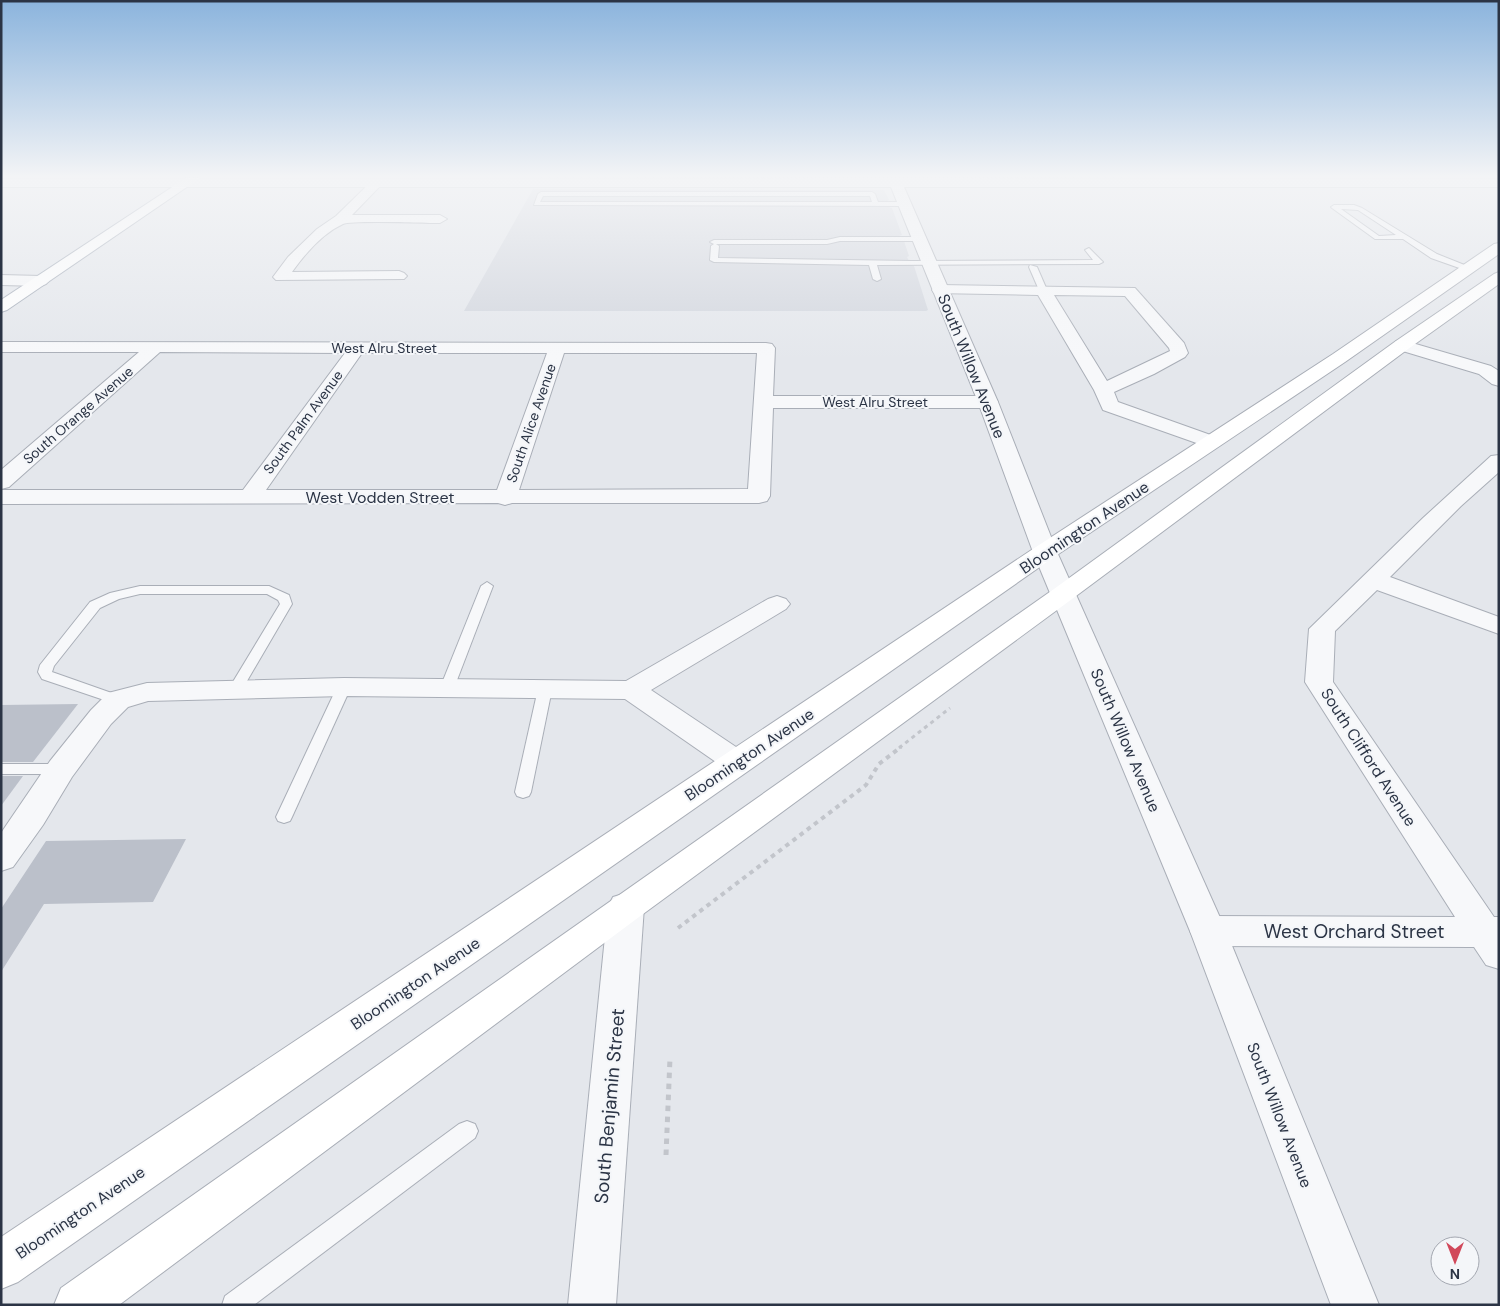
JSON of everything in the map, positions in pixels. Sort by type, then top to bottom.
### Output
[{"type":"main road","points":[[1,307],[102,239]]},
{"type":"main road","name":"Bloomington Avenue","points":[[1,1265],[1046,552],[1339,358],[1499,247]]},
{"type":"main road","points":[[78,1305],[626,907],[1063,594],[1402,345],[1499,277]]},
{"type":"street","points":[[315,239],[293,260],[281,277],[399,276]]},
{"type":"street","name":"South Willow Avenue","points":[[918,239],[988,402],[1063,594],[1208,932],[1355,1305]]},
{"type":"street","points":[[1,280],[40,280]]},
{"type":"street","points":[[942,293],[1128,291],[1178,347],[1179,353],[1148,370],[1103,390]]},
{"type":"street","points":[[1045,293],[1103,390],[1110,406],[1212,442]]},
{"type":"street","points":[[1402,345],[1485,370],[1499,380]]},
{"type":"street","name":"West Alru Street","points":[[1,347],[766,348],[763,402],[988,402]]},
{"type":"street","name":"South Orange Avenue","points":[[1,482],[155,348]]},
{"type":"street","name":"South Palm Avenue","points":[[250,496],[357,348]]},
{"type":"street","name":"South Alice Avenue","points":[[505,498],[557,349]]},
{"type":"street","name":"West Vodden Street","points":[[1,498],[759,496],[763,402]]},
{"type":"street","name":"South Clifford Avenue","points":[[1494,939],[1319,682],[1322,630],[1375,580],[1427,525],[1499,461]]},
{"type":"street","points":[[1375,580],[1499,626]]},
{"type":"street","points":[[1,858],[31,817],[61,770],[101,717],[118,700],[147,692],[344,687],[631,690],[777,604]]},
{"type":"street","points":[[631,690],[737,762]]},
{"type":"street","name":"South Benjamin Street","points":[[592,1305],[626,907]]},
{"type":"street","name":"West Orchard Street","points":[[1208,932],[1494,939]]},
{"type":"lane","points":[[924,250],[872,261],[714,260],[714,244],[828,242],[840,239],[924,250],[1099,262],[1089,250]]},
{"type":"lane","points":[[1406,239],[1434,256],[1468,268]]},
{"type":"lane","points":[[872,261],[877,279]]},
{"type":"lane","points":[[1033,267],[1045,293]]},
{"type":"lane","points":[[447,688],[487,586]]},
{"type":"lane","points":[[118,700],[54,679],[47,676],[45,672],[47,665],[95,606],[114,596],[140,590],[269,590],[284,598],[286,604],[235,690]]},
{"type":"lane","points":[[284,817],[344,687]]},
{"type":"lane","points":[[524,792],[545,689]]},
{"type":"lane","points":[[1,769],[61,770]]},
{"type":"lane","points":[[234,1305],[467,1131]]},
{"type":"path","points":[[678,928],[866,785],[880,764],[954,705]]},
{"type":"path","points":[[666,1155],[670,1058]]},
{"type":"shaded area","points":[[505,239],[900,239],[904,241],[909,256],[907,257],[911,265],[914,266],[928,310],[926,311],[464,311]]},
{"type":"building","points":[[78,704],[33,762],[1,762],[1,705]]},
{"type":"building","points":[[1,776],[23,776],[1,806]]},
{"type":"building","points":[[186,839],[153,902],[44,904],[1,972],[1,909],[46,841]]}]
